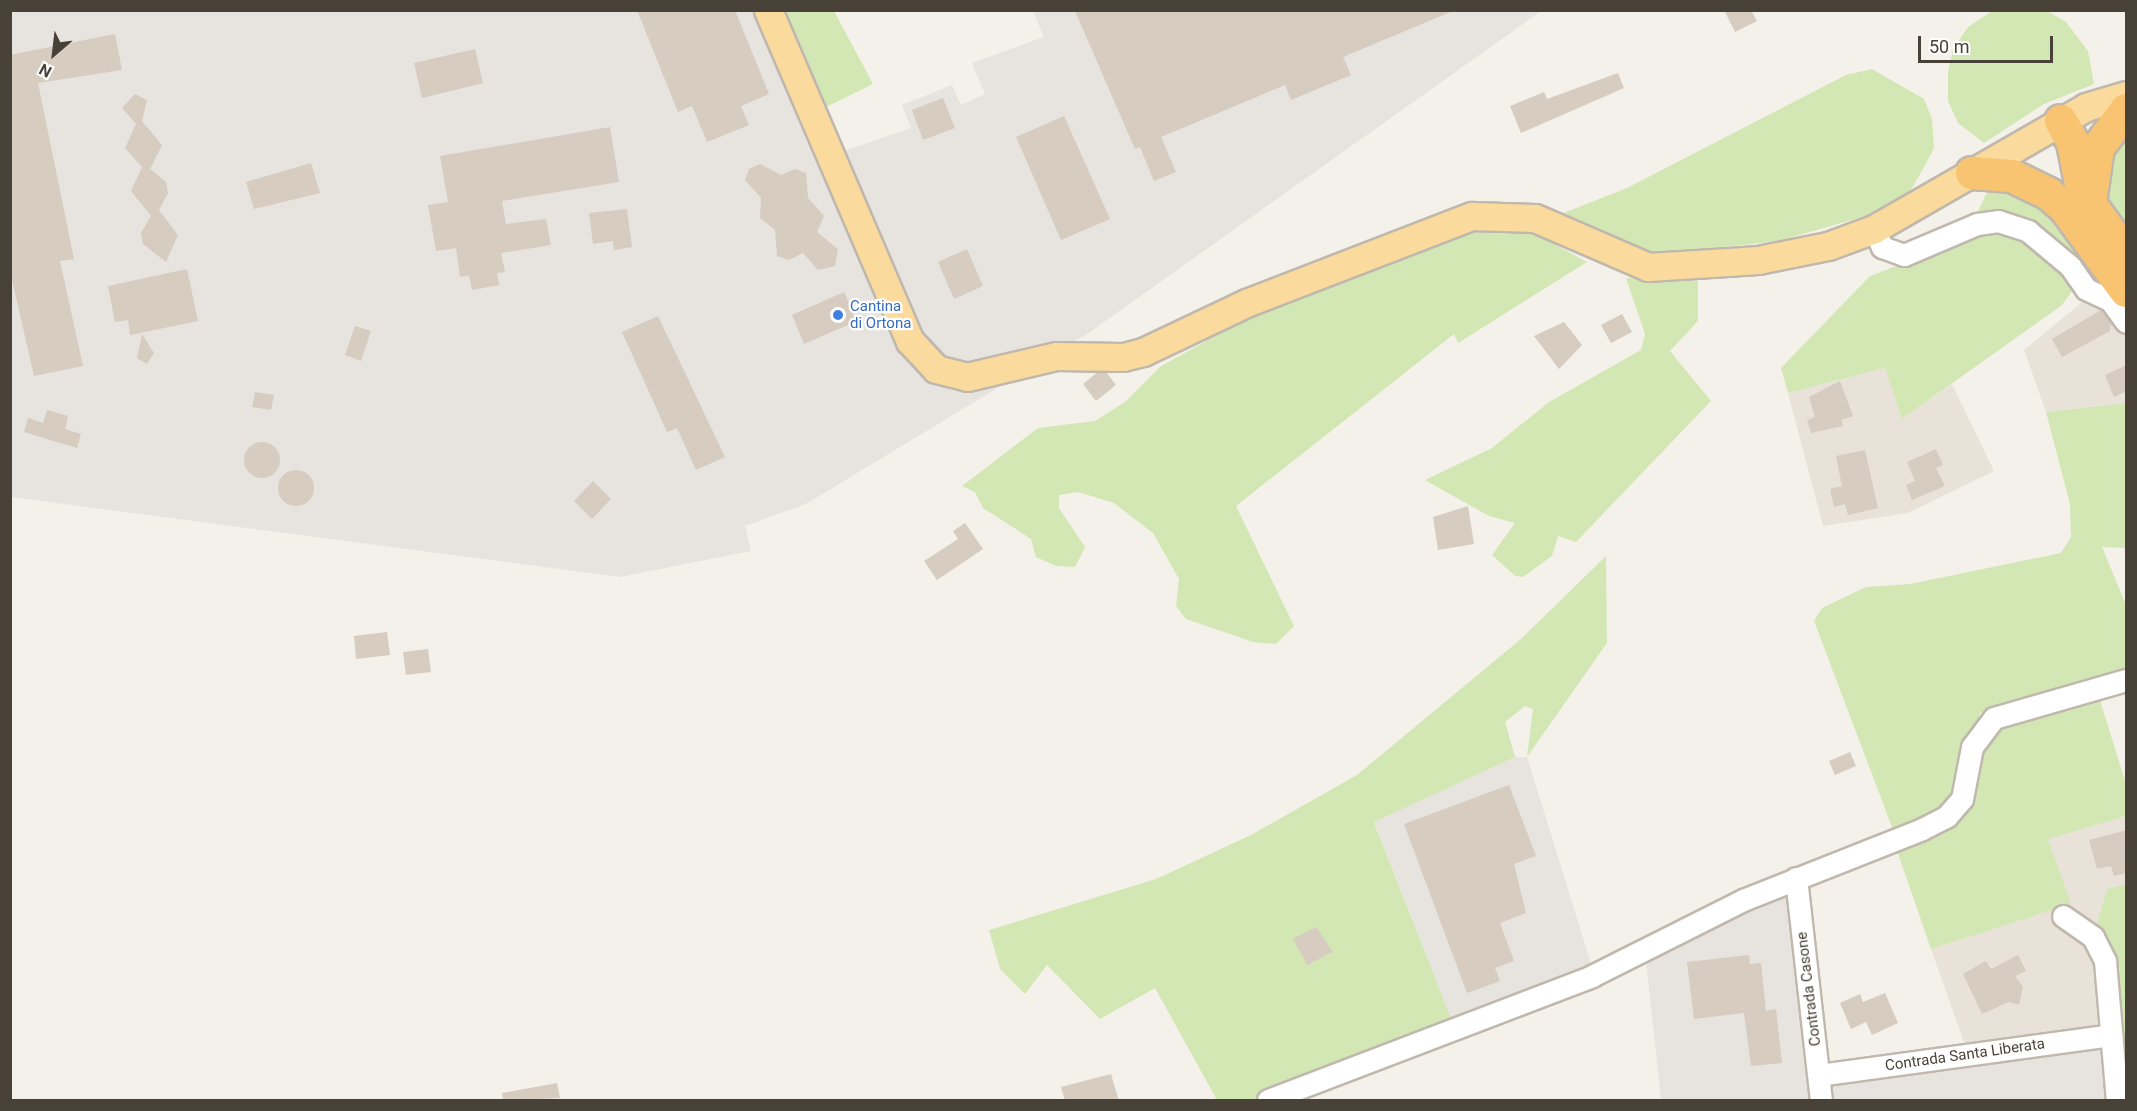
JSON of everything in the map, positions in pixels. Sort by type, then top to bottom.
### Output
[{"type":"highway","points":[[2098,217],[2090,188],[2092,168],[2105,135],[2127,110]]},
{"type":"highway","points":[[2061,121],[2052,152],[2065,208]]},
{"type":"highway","points":[[2061,121],[2073,143],[2083,195],[2127,254]]},
{"type":"highway","points":[[1972,173],[2023,179],[2065,208],[2127,291]]},
{"type":"main road","points":[[770,13],[910,341],[925,361],[951,374],[983,375],[1056,356],[1133,355],[1429,229],[1486,214],[1546,221],[1648,267],[1689,268],[1828,246],[1874,229],[2061,121],[2127,95]]},
{"type":"street","points":[[1874,229],[1882,247],[1904,255],[1977,224],[1998,221],[2028,231],[2070,266],[2086,289],[2110,300],[2127,322]]},
{"type":"street","points":[[1268,1101],[1592,976],[1796,878],[1947,816],[1962,799],[1972,747],[1994,718],[2127,681]]},
{"type":"street","name":"Contrada Casone","points":[[1796,878],[1821,1101]]},
{"type":"street","points":[[2063,916],[2092,937],[2105,961],[2117,1101]]},
{"type":"street","name":"Contrada Santa Liberata","points":[[1819,1076],[2111,1035]]},
{"type":"shaded area","points":[[11,11],[752,11],[815,161],[911,128],[902,105],[952,85],[961,105],[985,94],[972,63],[1044,37],[1033,11],[1541,11],[1090,332],[806,504],[745,526],[751,551],[620,577],[11,497]]},
{"type":"shaded area","points":[[2088,297],[2109,304],[2126,334],[2126,403],[2046,412],[2024,350]]},
{"type":"shaded area","points":[[1885,367],[1902,419],[1952,384],[1994,471],[1908,513],[1823,526],[1788,393]]},
{"type":"shaded area","points":[[1515,757],[1527,757],[1593,970],[1454,1026],[1374,821]]},
{"type":"shaded area","points":[[2126,816],[2126,884],[2107,889],[2095,929],[2110,1026],[1965,1045],[1931,949],[2070,904],[2048,838]]},
{"type":"shaded area","points":[[1803,884],[1828,1086],[2126,1044],[2126,1100],[1661,1100],[1645,951]]},
{"type":"green space","points":[[778,11],[834,11],[873,84],[818,111]]},
{"type":"green space","points":[[1992,11],[2047,11],[2066,22],[2088,51],[2094,84],[2044,104],[1984,143],[1958,123],[1948,101],[1948,72],[1953,49],[1968,27]]},
{"type":"green space","points":[[1872,69],[1924,99],[1932,119],[1934,148],[1908,195],[1887,210],[1778,241],[1672,253],[1637,252],[1561,214],[1627,188],[1846,75]]},
{"type":"green space","points":[[2126,128],[2126,222],[2099,196],[2110,145]]},
{"type":"green space","points":[[1997,186],[2041,200],[2102,284],[2072,261],[1977,214],[1986,194]]},
{"type":"green space","points":[[1493,223],[1539,236],[1587,262],[1458,343],[1454,334],[1236,506],[1294,626],[1276,644],[1253,642],[1186,619],[1176,606],[1179,579],[1153,533],[1114,503],[1078,492],[1059,495],[1059,508],[1085,547],[1075,567],[1056,566],[1036,557],[1031,539],[983,508],[975,492],[962,486],[1038,428],[1095,421],[1125,402],[1161,366],[1283,299]]},
{"type":"green space","points":[[1988,231],[2016,235],[2040,251],[2070,283],[2072,291],[2062,305],[1902,419],[1885,368],[1788,393],[1781,368],[1870,276]]},
{"type":"green space","points":[[1626,278],[1698,281],[1698,321],[1670,351],[1711,401],[1576,542],[1558,536],[1552,556],[1523,577],[1515,576],[1492,555],[1515,523],[1489,516],[1425,480],[1492,448],[1549,402],[1641,350],[1645,334]]},
{"type":"green space","points":[[2126,403],[2126,548],[2102,547],[2126,605],[2126,669],[1980,713],[1950,803],[1895,835],[1814,621],[1822,608],[1866,587],[1910,584],[2061,553],[2071,537],[2070,504],[2046,412]]},
{"type":"green space","points":[[1606,556],[1607,643],[1527,757],[1533,709],[1525,706],[1505,722],[1515,757],[1374,822],[1454,1026],[1265,1100],[1217,1100],[1155,988],[1100,1019],[1047,965],[1025,994],[1000,969],[989,930],[1156,879],[1251,835],[1357,775],[1521,639]]},
{"type":"green space","points":[[2099,697],[2126,784],[2126,816],[2048,839],[2071,904],[1931,949],[1895,845],[1955,812],[1984,731]]},
{"type":"green space","points":[[2126,884],[2126,1054],[2122,1055],[2095,929],[2107,889]]},
{"type":"building","points":[[637,10],[735,10],[769,94],[741,106],[749,125],[707,142],[692,106],[678,112]]},
{"type":"building","points":[[1724,10],[1751,10],[1757,21],[1735,32]]},
{"type":"building","points":[[1075,11],[1453,11],[1343,57],[1351,75],[1291,100],[1285,85],[1161,137],[1176,172],[1154,181],[1140,147],[1135,149]]},
{"type":"building","points":[[115,34],[122,70],[38,83],[74,259],[60,261],[83,366],[34,376],[10,271],[10,55]]},
{"type":"building","points":[[475,49],[483,83],[422,98],[414,63]]},
{"type":"building","points":[[1618,73],[1624,88],[1521,133],[1510,106],[1544,92],[1547,99]]},
{"type":"building","points":[[135,94],[147,100],[142,121],[162,145],[150,169],[166,182],[168,193],[159,210],[178,235],[166,262],[143,244],[141,233],[151,216],[131,191],[142,167],[125,148],[136,124],[122,108]]},
{"type":"building","points":[[943,98],[955,128],[923,140],[912,110]]},
{"type":"building","points":[[1064,116],[1110,219],[1061,240],[1016,137]]},
{"type":"building","points":[[610,127],[619,182],[502,201],[506,224],[546,219],[551,245],[501,253],[505,272],[497,273],[499,285],[472,290],[469,275],[460,277],[456,248],[436,251],[428,205],[448,202],[440,156]]},
{"type":"building","points":[[311,163],[320,193],[254,209],[246,182]]},
{"type":"building","points":[[760,164],[781,175],[795,169],[806,173],[808,198],[824,216],[817,232],[838,249],[835,266],[818,270],[803,253],[789,260],[777,256],[775,230],[760,218],[761,198],[745,180],[749,169]]},
{"type":"building","points":[[627,209],[632,247],[614,250],[613,241],[593,244],[589,213]]},
{"type":"building","points":[[967,249],[983,286],[954,299],[938,262]]},
{"type":"building","points":[[187,269],[198,321],[130,335],[128,320],[115,322],[108,286]]},
{"type":"building","points":[[844,292],[857,321],[804,344],[792,315]]},
{"type":"building","points":[[2101,310],[2111,323],[2110,331],[2062,357],[2052,339]]},
{"type":"building","points":[[1622,314],[1632,332],[1611,343],[1601,325]]},
{"type":"building","points":[[658,316],[725,457],[696,470],[677,428],[667,432],[622,332]]},
{"type":"building","points":[[1564,322],[1582,345],[1559,369],[1534,336]]},
{"type":"building","points":[[355,326],[371,331],[361,361],[345,355]]},
{"type":"building","points":[[142,334],[154,353],[147,364],[137,358]]},
{"type":"building","points":[[2127,365],[2127,391],[2114,397],[2105,375]]},
{"type":"building","points":[[1098,372],[1107,373],[1116,385],[1096,401],[1083,384]]},
{"type":"building","points":[[1840,381],[1853,416],[1841,420],[1843,426],[1811,433],[1807,420],[1815,417],[1809,397]]},
{"type":"building","points":[[255,392],[274,395],[271,410],[252,407]]},
{"type":"building","points":[[47,410],[68,416],[65,429],[81,434],[77,448],[24,432],[28,418],[43,423]]},
{"type":"building","points":[[262,442],[275,447],[280,460],[275,473],[262,478],[249,473],[244,460],[249,447]]},
{"type":"building","points":[[1936,449],[1943,465],[1936,468],[1945,486],[1912,500],[1906,485],[1915,481],[1907,462]]},
{"type":"building","points":[[1865,450],[1878,508],[1848,515],[1845,504],[1834,507],[1830,489],[1842,486],[1836,456]]},
{"type":"building","points":[[296,470],[309,475],[314,488],[309,501],[296,506],[283,501],[278,488],[283,475]]},
{"type":"building","points":[[593,481],[611,499],[592,519],[574,501]]},
{"type":"building","points":[[1468,506],[1474,544],[1438,550],[1433,517]]},
{"type":"building","points":[[965,523],[983,549],[937,580],[924,561],[958,539],[953,531]]},
{"type":"building","points":[[387,632],[390,655],[356,659],[354,636]]},
{"type":"building","points":[[428,649],[431,672],[406,675],[403,652]]},
{"type":"building","points":[[1850,752],[1856,766],[1835,775],[1829,761]]},
{"type":"building","points":[[1509,785],[1536,856],[1514,864],[1526,913],[1500,923],[1514,961],[1495,968],[1500,981],[1467,993],[1404,824]]},
{"type":"building","points":[[2127,830],[2127,873],[2114,876],[2111,866],[2097,869],[2089,840]]},
{"type":"building","points":[[1316,927],[1333,952],[1307,965],[1293,939]]},
{"type":"building","points":[[1749,955],[1750,964],[1761,963],[1766,1011],[1776,1009],[1782,1063],[1751,1066],[1744,1013],[1694,1019],[1687,962]]},
{"type":"building","points":[[2018,955],[2026,971],[2015,976],[2023,987],[2019,1005],[2009,1002],[1982,1014],[1963,974],[1986,961],[1991,969]]},
{"type":"building","points":[[1885,993],[1898,1023],[1872,1035],[1866,1022],[1851,1029],[1840,1003],[1860,994],[1863,1002]]},
{"type":"building","points":[[1111,1074],[1119,1101],[1065,1101],[1061,1087]]},
{"type":"building","points":[[557,1083],[560,1098],[503,1101],[502,1093]]},
{"type":"place","name":"Cantina di Ortona","points":[[838,315]]}]
